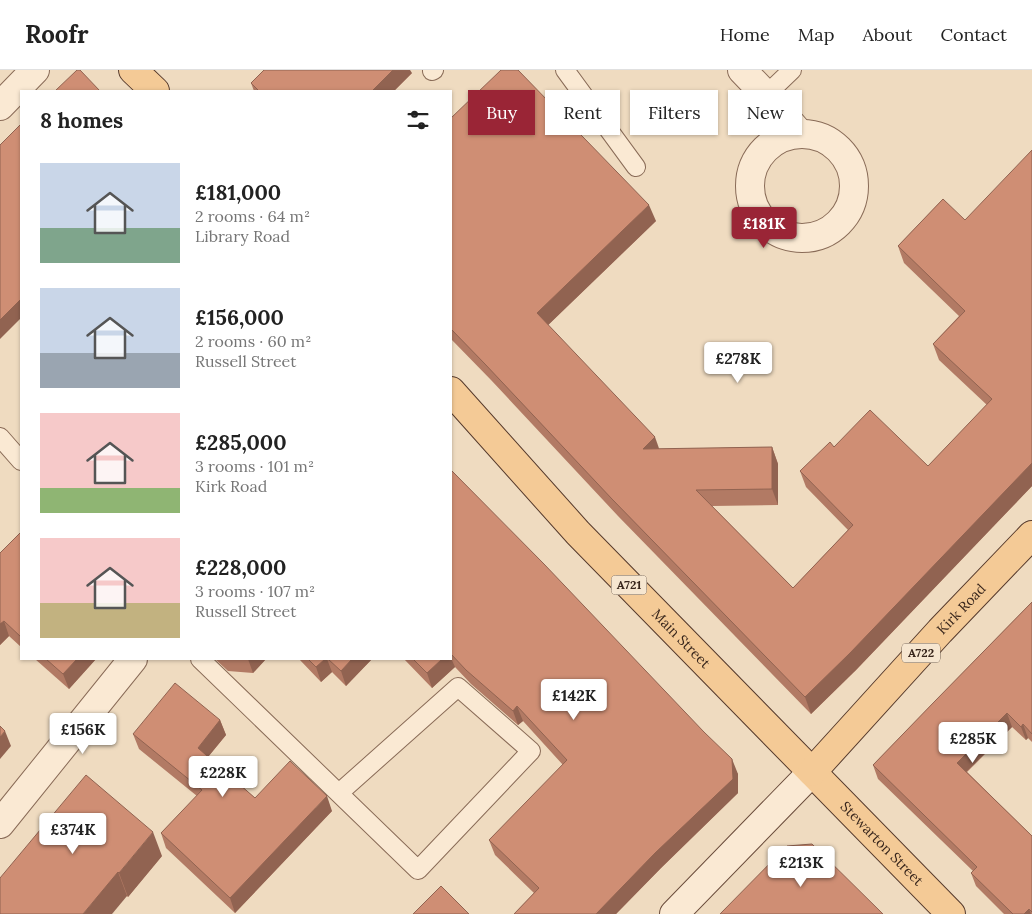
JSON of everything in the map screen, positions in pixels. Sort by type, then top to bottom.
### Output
[{"type":"main road","points":[[133,70],[154,90]]},
{"type":"main road","name":"Main Street","points":[[452,392],[578,533],[812,772]]},
{"type":"main road","name":"Kirk Road","points":[[812,772],[940,631],[1032,536]]},
{"type":"main road","name":"Stewarton Street","points":[[812,772],[951,914]]},
{"type":"street","points":[[0,106],[35,70]]},
{"type":"street","points":[[742,70],[761,90]]},
{"type":"street","points":[[0,824],[132,660]]},
{"type":"street","points":[[674,914],[812,772]]},
{"type":"lane","points":[[565,70],[636,167]]},
{"type":"lane","points":[[771,90],[792,70]]},
{"type":"lane","points":[[0,437],[20,460]]},
{"type":"lane","points":[[201,660],[418,870],[531,751],[458,687],[339,793]]},
{"type":"building","points":[[77,70],[80,70],[99,90],[56,90]]},
{"type":"building","points":[[264,70],[393,70],[373,90],[258,90],[251,83]]},
{"type":"building","points":[[501,70],[518,70],[545,98],[545,135],[581,135],[649,205],[537,313],[655,437],[643,449],[772,447],[772,489],[696,490],[793,588],[853,525],[800,471],[830,442],[834,447],[870,410],[928,466],[992,399],[933,344],[965,311],[898,246],[943,199],[965,220],[1032,150],[1032,463],[850,653],[805,697],[612,499],[452,330],[452,117],[468,102],[468,135],[535,135],[535,90],[480,90]]},
{"type":"building","points":[[20,125],[20,300],[0,320],[0,145]]},
{"type":"building","points":[[452,471],[732,759],[733,779],[655,853],[596,914],[514,914],[539,888],[489,840],[567,760],[517,706],[513,711],[466,670],[452,655]]},
{"type":"building","points":[[20,533],[20,636],[4,621],[0,624],[0,553]]},
{"type":"building","points":[[1032,602],[1032,734],[1023,724],[1021,727],[1007,713],[957,763],[1032,836],[1032,912],[1029,909],[1024,914],[1013,914],[971,873],[977,867],[873,765]]},
{"type":"building","points":[[47,660],[76,660],[63,674]]},
{"type":"building","points":[[309,660],[324,660],[316,667]]},
{"type":"building","points":[[329,660],[351,660],[341,671]]},
{"type":"building","points":[[414,660],[441,660],[427,673]]},
{"type":"building","points":[[175,683],[220,720],[198,748],[255,798],[290,761],[327,796],[230,898],[161,833],[202,790],[133,734]]},
{"type":"building","points":[[0,726],[5,731],[0,737]]},
{"type":"building","points":[[86,775],[153,832],[83,914],[0,914],[0,878]]},
{"type":"building","points":[[812,844],[883,914],[720,914],[787,846]]},
{"type":"building","points":[[441,886],[469,914],[413,914]]}]
